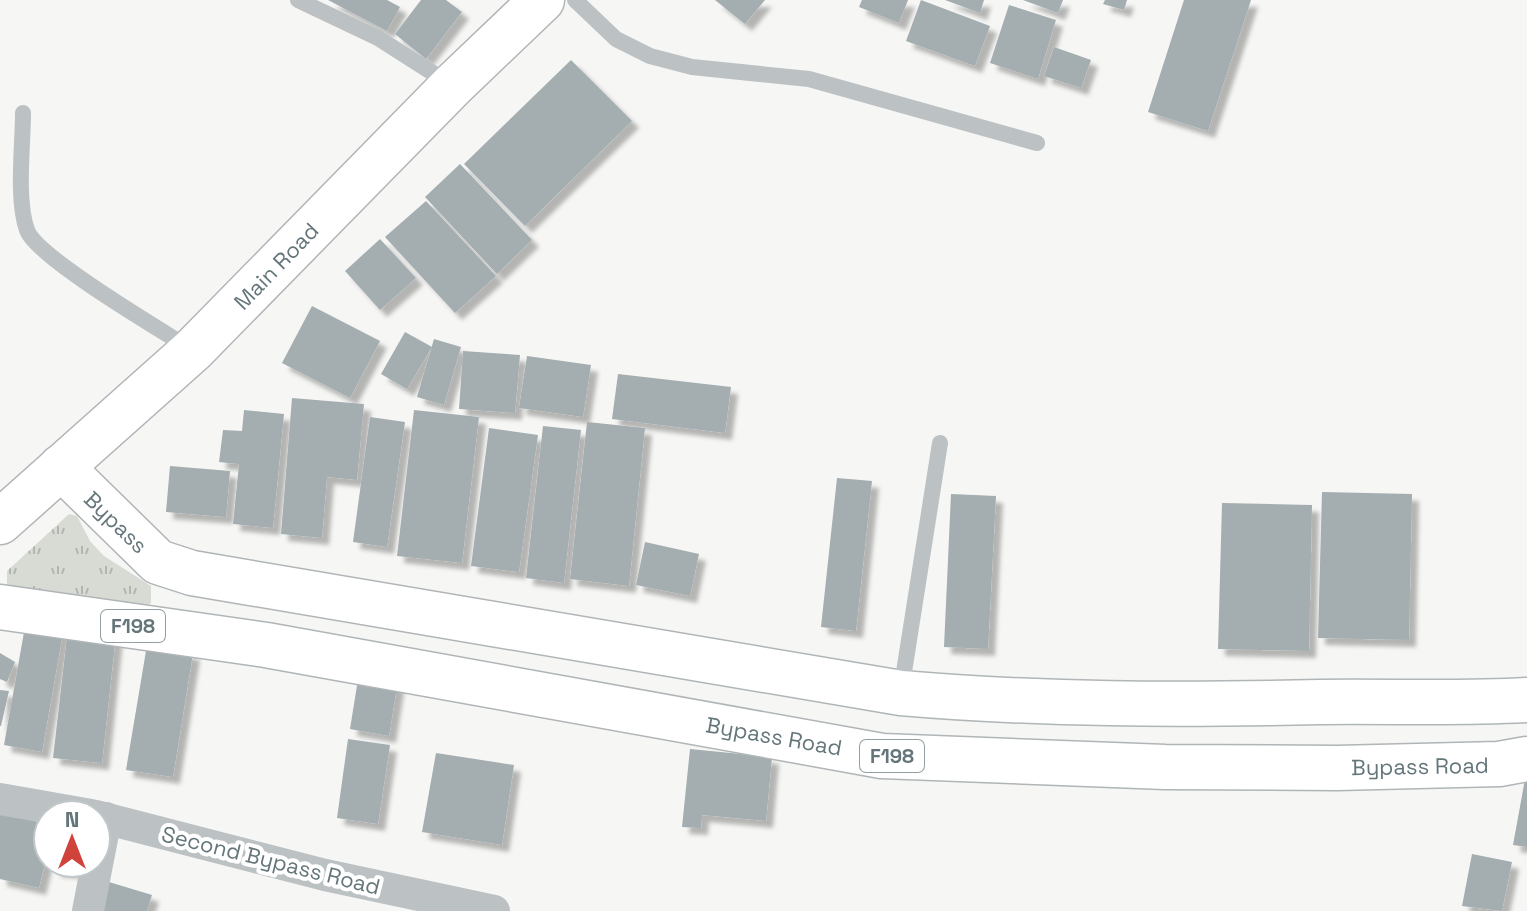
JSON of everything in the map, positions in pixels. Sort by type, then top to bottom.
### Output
[{"type":"main road","name":"Main Road","points":[[0,522],[193,350],[452,86],[542,0]]},
{"type":"main road","name":"Bypass","points":[[61,467],[158,562],[236,583],[271,585]]},
{"type":"main road","points":[[266,645],[271,585],[901,693],[1013,702],[1165,706],[1325,702],[1449,705],[1527,700]]},
{"type":"main road","name":"F198","points":[[0,607],[266,645]]},
{"type":"main road","name":"Bypass Road","points":[[266,645],[882,756],[1165,767],[1381,767],[1499,764],[1527,759]]},
{"type":"main road","points":[[1165,706],[1165,767]]},
{"type":"street","name":"Second Bypass Road","points":[[0,799],[32,805]]},
{"type":"street","name":"Second Bypass Road","points":[[112,820],[325,875],[494,911]]},
{"type":"street","points":[[88,911],[91,879]]},
{"type":"lane","points":[[298,0],[378,38],[452,86]]},
{"type":"lane","points":[[575,0],[616,39],[650,56],[692,67],[809,79],[1037,143]]},
{"type":"lane","points":[[23,113],[23,212],[27,233],[63,265],[193,350]]},
{"type":"lane","points":[[901,693],[940,443]]},
{"type":"green space","points":[[69,514],[77,516],[90,541],[104,556],[151,586],[151,603],[143,610],[12,590],[7,584],[7,571]]},
{"type":"building","points":[[328,0],[387,0],[400,7],[387,31]]},
{"type":"building","points":[[421,0],[446,0],[462,12],[426,59],[395,34]]},
{"type":"building","points":[[715,0],[765,0],[745,24]]},
{"type":"building","points":[[862,0],[908,0],[899,23],[859,7]]},
{"type":"building","points":[[921,0],[990,26],[975,66],[906,41]]},
{"type":"building","points":[[945,0],[984,0],[980,13]]},
{"type":"building","points":[[1023,0],[1063,0],[1058,13]]},
{"type":"building","points":[[1105,0],[1127,0],[1124,10],[1103,4]]},
{"type":"building","points":[[1184,0],[1251,0],[1208,131],[1148,112]]},
{"type":"building","points":[[1009,5],[1056,20],[1038,79],[990,63]]},
{"type":"building","points":[[1054,47],[1091,60],[1081,88],[1044,76]]},
{"type":"building","points":[[571,60],[632,121],[525,226],[464,164]]},
{"type":"building","points":[[460,164],[532,240],[497,274],[425,197]]},
{"type":"building","points":[[426,201],[496,276],[455,313],[385,237]]},
{"type":"building","points":[[380,239],[416,278],[380,310],[345,271]]},
{"type":"building","points":[[312,306],[380,341],[350,398],[282,363]]},
{"type":"building","points":[[405,332],[432,347],[407,389],[381,374]]},
{"type":"building","points":[[434,339],[461,347],[444,405],[417,397]]},
{"type":"building","points":[[463,351],[520,355],[515,413],[459,409]]},
{"type":"building","points":[[527,356],[591,365],[583,417],[519,408]]},
{"type":"building","points":[[618,374],[731,387],[725,433],[612,419]]},
{"type":"building","points":[[292,398],[364,404],[357,480],[327,477],[322,538],[281,534]]},
{"type":"building","points":[[244,410],[284,414],[273,528],[233,524],[239,464],[219,462],[223,430],[242,431]]},
{"type":"building","points":[[414,410],[479,417],[462,563],[397,556]]},
{"type":"building","points":[[370,417],[405,422],[387,547],[353,542]]},
{"type":"building","points":[[587,422],[645,428],[629,586],[570,579]]},
{"type":"building","points":[[543,426],[581,430],[564,583],[526,578]]},
{"type":"building","points":[[489,428],[538,435],[519,572],[471,566]]},
{"type":"building","points":[[170,466],[230,471],[226,517],[166,512]]},
{"type":"building","points":[[837,478],[872,481],[856,631],[821,627]]},
{"type":"building","points":[[1322,492],[1412,494],[1409,640],[1318,638]]},
{"type":"building","points":[[951,494],[996,496],[988,649],[944,647]]},
{"type":"building","points":[[1222,503],[1312,505],[1309,651],[1218,649]]},
{"type":"building","points":[[645,542],[699,554],[690,596],[636,585]]},
{"type":"building","points":[[26,621],[64,627],[42,752],[4,745]]},
{"type":"building","points":[[68,628],[116,634],[102,763],[53,758]]},
{"type":"building","points":[[147,645],[193,653],[173,777],[126,770]]},
{"type":"building","points":[[0,653],[15,662],[7,682],[0,679]]},
{"type":"building","points":[[359,673],[398,680],[389,736],[350,729]]},
{"type":"building","points":[[0,690],[9,691],[1,726],[0,726]]},
{"type":"building","points":[[348,739],[390,745],[378,824],[337,818]]},
{"type":"building","points":[[690,749],[772,757],[766,821],[702,815],[701,828],[682,827]]},
{"type":"building","points":[[436,753],[514,765],[502,845],[422,832]]},
{"type":"building","points":[[1527,779],[1527,847],[1513,845]]},
{"type":"building","points":[[0,813],[32,820],[32,879],[41,879],[39,888],[0,879]]},
{"type":"building","points":[[1472,854],[1512,862],[1502,911],[1462,906]]},
{"type":"building","points":[[109,882],[152,895],[147,911],[101,911]]}]
